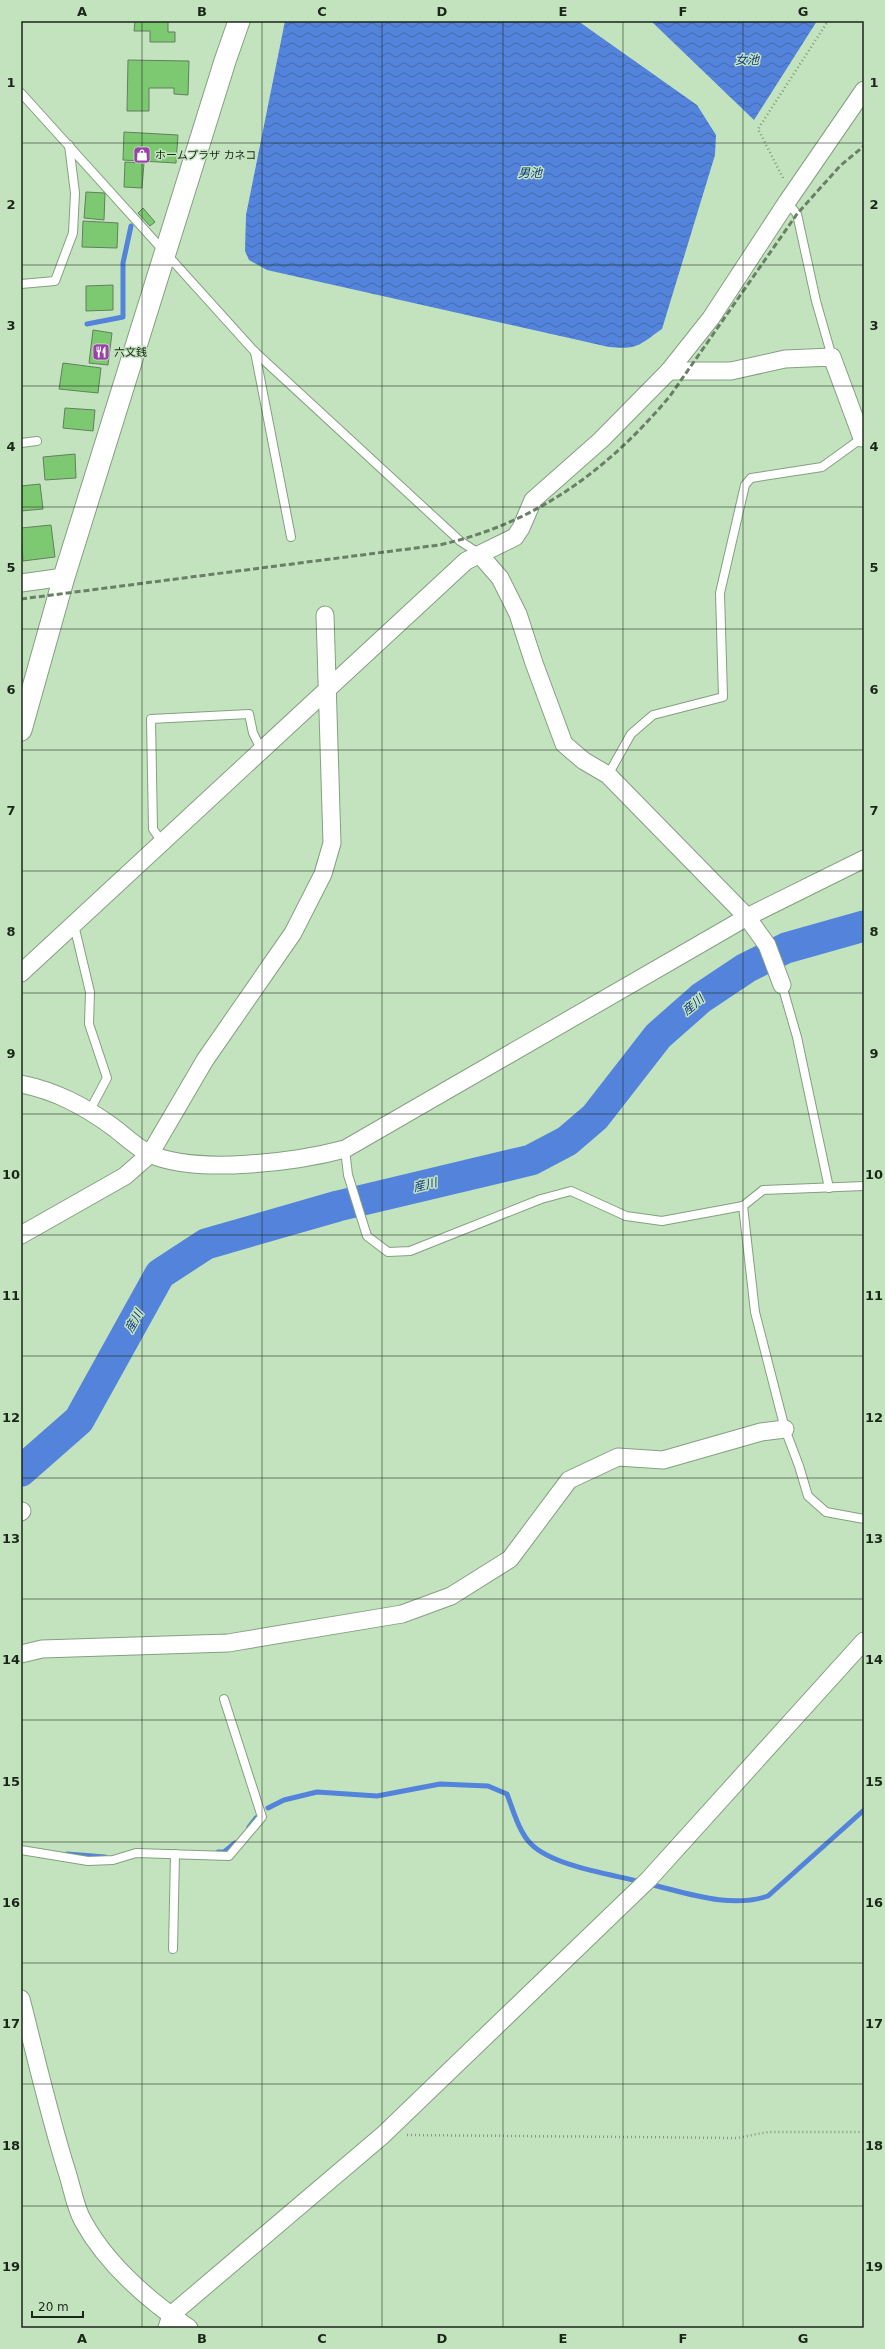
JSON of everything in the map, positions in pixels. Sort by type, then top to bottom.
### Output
[{"type":"street","points":[[21,730],[64,577],[165,251],[239,21]]},
{"type":"street","points":[[21,973],[466,560],[515,537],[521,528],[533,500],[601,440],[669,371],[711,318],[789,199],[864,90]]},
{"type":"street","points":[[669,371],[731,371],[785,359],[832,357],[863,438]]},
{"type":"street","points":[[480,554],[500,578],[518,614],[534,663],[564,744],[584,761],[608,774],[747,917],[767,945],[782,985]]},
{"type":"street","points":[[21,583],[64,577]]},
{"type":"street","points":[[21,1235],[125,1176],[150,1154],[205,1060],[293,933],[323,874],[332,843],[325,615]]},
{"type":"street","points":[[21,1084],[43,1088],[90,1110],[150,1154],[186,1164],[251,1164],[314,1157],[345,1149],[747,917],[864,859]]},
{"type":"street","points":[[21,1654],[42,1648],[228,1643],[402,1614],[451,1596],[510,1559],[569,1480],[618,1457],[663,1460],[761,1432],[785,1429]]},
{"type":"street","points":[[169,2322],[383,2135],[649,1879],[864,1641]]},
{"type":"street","points":[[21,1999],[58,2142],[82,2220],[99,2246],[169,2322],[189,2328]]},
{"type":"lane","points":[[21,93],[255,352],[460,541],[480,554]]},
{"type":"lane","points":[[21,284],[55,281],[74,233],[75,193],[69,145]]},
{"type":"lane","points":[[789,199],[797,214],[816,301],[832,357]]},
{"type":"lane","points":[[255,352],[291,537]]},
{"type":"lane","points":[[608,774],[631,734],[653,715],[723,697],[720,593],[745,485],[750,478],[822,467],[863,438]]},
{"type":"lane","points":[[21,443],[37,441]]},
{"type":"lane","points":[[162,842],[153,829],[151,719],[249,714],[253,733],[261,749]]},
{"type":"lane","points":[[74,924],[90,992],[89,1024],[107,1078],[90,1110]]},
{"type":"lane","points":[[782,985],[796,1037],[829,1188]]},
{"type":"lane","points":[[345,1149],[348,1175],[367,1236],[388,1252],[410,1251],[541,1199],[570,1191],[626,1216],[662,1221],[743,1206],[763,1190],[864,1186]]},
{"type":"lane","points":[[743,1206],[755,1312],[785,1429],[808,1496],[826,1512],[864,1519]]},
{"type":"lane","points":[[21,1850],[88,1861],[113,1860],[136,1854],[229,1856],[262,1817],[224,1699]]},
{"type":"lane","points":[[174,1949],[175,1854]]},
{"type":"path","points":[[789,199],[758,129],[828,21]]},
{"type":"path","points":[[383,2135],[737,2138],[768,2132],[864,2132]]},
{"type":"water","name":"男池","points":[[285,21],[578,21],[697,105],[716,135],[715,155],[662,329],[638,345],[626,348],[609,347],[267,270],[249,260],[245,251],[246,215]]},
{"type":"water","name":"女池","points":[[651,21],[817,21],[754,120]]},
{"type":"building","points":[[135,21],[168,21],[168,32],[175,32],[175,42],[150,42],[150,31],[134,31]]},
{"type":"building","points":[[128,60],[189,61],[188,95],[174,94],[174,88],[149,88],[149,111],[127,111]]},
{"type":"building","points":[[124,132],[178,135],[176,163],[123,160]]},
{"type":"building","points":[[125,162],[144,163],[142,188],[124,187]]},
{"type":"building","points":[[86,192],[105,193],[104,220],[84,218]]},
{"type":"building","points":[[143,208],[155,222],[150,226],[138,213]]},
{"type":"building","points":[[83,221],[118,223],[117,248],[82,247]]},
{"type":"building","points":[[113,285],[113,310],[86,311],[86,286]]},
{"type":"building","points":[[93,330],[112,333],[108,365],[89,363]]},
{"type":"building","points":[[63,363],[101,368],[98,393],[59,389]]},
{"type":"building","points":[[65,408],[95,410],[93,431],[63,428]]},
{"type":"building","points":[[75,454],[76,478],[45,480],[43,457]]},
{"type":"building","points":[[40,484],[43,509],[21,511],[21,486]]},
{"type":"building","points":[[51,525],[55,557],[23,561],[21,528]]},
{"type":"waterway","points":[[87,324],[123,317],[123,263],[131,226]]},
{"type":"waterway","name":"産川","points":[[21,1471],[79,1420],[160,1274],[206,1244],[338,1206],[531,1160],[567,1141],[595,1117],[658,1036],[701,998],[746,968],[786,948],[864,926]]},
{"type":"waterway","points":[[268,1808],[284,1800],[317,1792],[377,1796],[440,1784],[488,1786],[507,1794],[523,1833],[531,1844],[541,1852],[567,1864],[641,1882]]},
{"type":"waterway","points":[[649,1884],[693,1895],[724,1900],[754,1900],[768,1896],[864,1810]]},
{"type":"waterway","points":[[249,1827],[256,1818]]},
{"type":"waterway","points":[[218,1852],[224,1852],[235,1843]]},
{"type":"waterway","points":[[67,1854],[105,1857]]},
{"type":"railway","points":[[21,599],[439,545],[474,536],[507,523],[538,508],[595,470],[621,448],[646,423],[670,396],[797,214],[840,166],[864,146]]},
{"type":"place","name":"ホームプラザ カネコ","points":[[142,155]]},
{"type":"place","name":"六文銭","points":[[101,352]]}]
